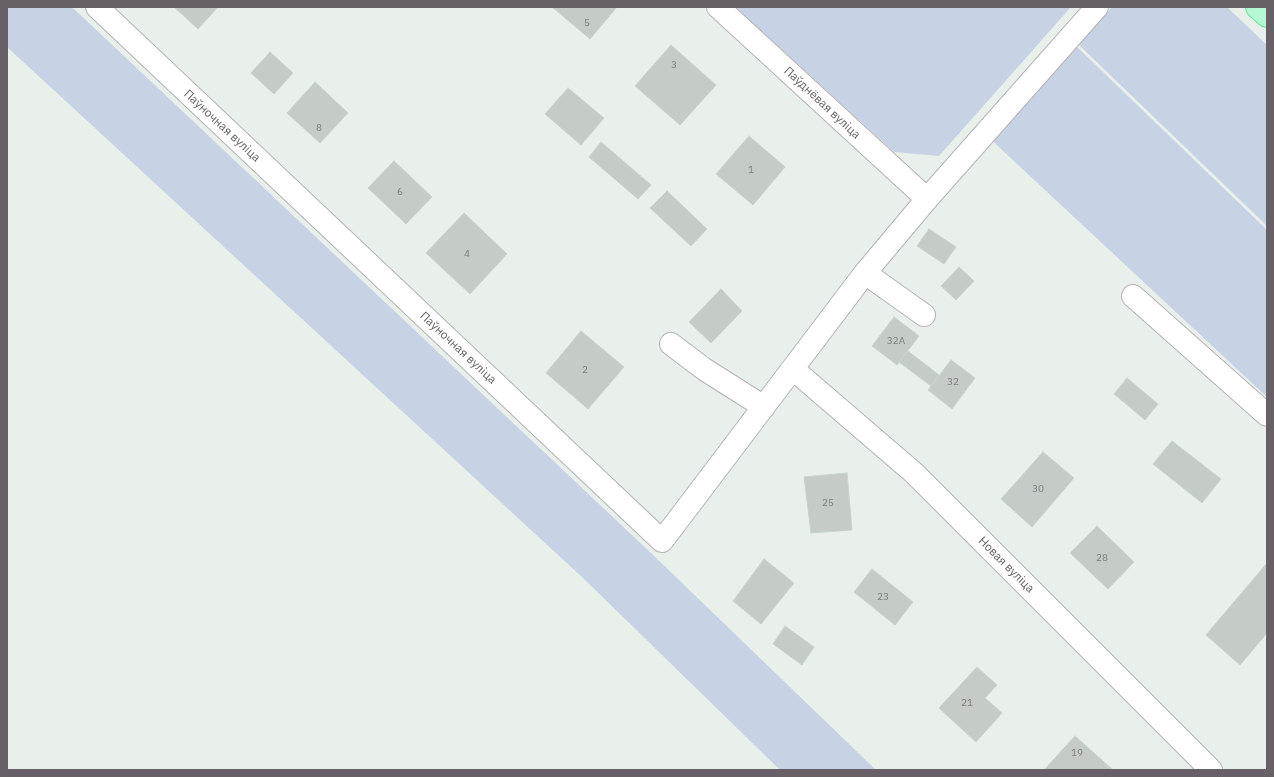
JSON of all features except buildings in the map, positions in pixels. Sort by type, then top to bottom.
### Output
[{"type":"main road","points":[[1257,7],[1267,16]]},
{"type":"street","name":"Паўночная вуліца","points":[[97,7],[662,541],[865,272],[927,199],[1097,7]]},
{"type":"street","name":"Паўднёвая вуліца","points":[[718,7],[927,199]]},
{"type":"street","points":[[865,272],[924,315]]},
{"type":"street","points":[[1133,296],[1267,415]]},
{"type":"street","points":[[671,344],[704,369],[764,407]]},
{"type":"street","name":"Новая вуліца","points":[[793,369],[914,473],[1211,770]]},
{"type":"shaded area","points":[[7,7],[72,7],[651,553],[876,770],[780,770],[583,578],[7,47]]},
{"type":"shaded area","points":[[735,7],[1071,7],[939,156],[894,152]]},
{"type":"shaded area","points":[[1112,7],[1227,7],[1267,45],[1267,226],[1078,44]]},
{"type":"shaded area","points":[[1076,46],[1267,230],[1267,397],[987,136]]}]
